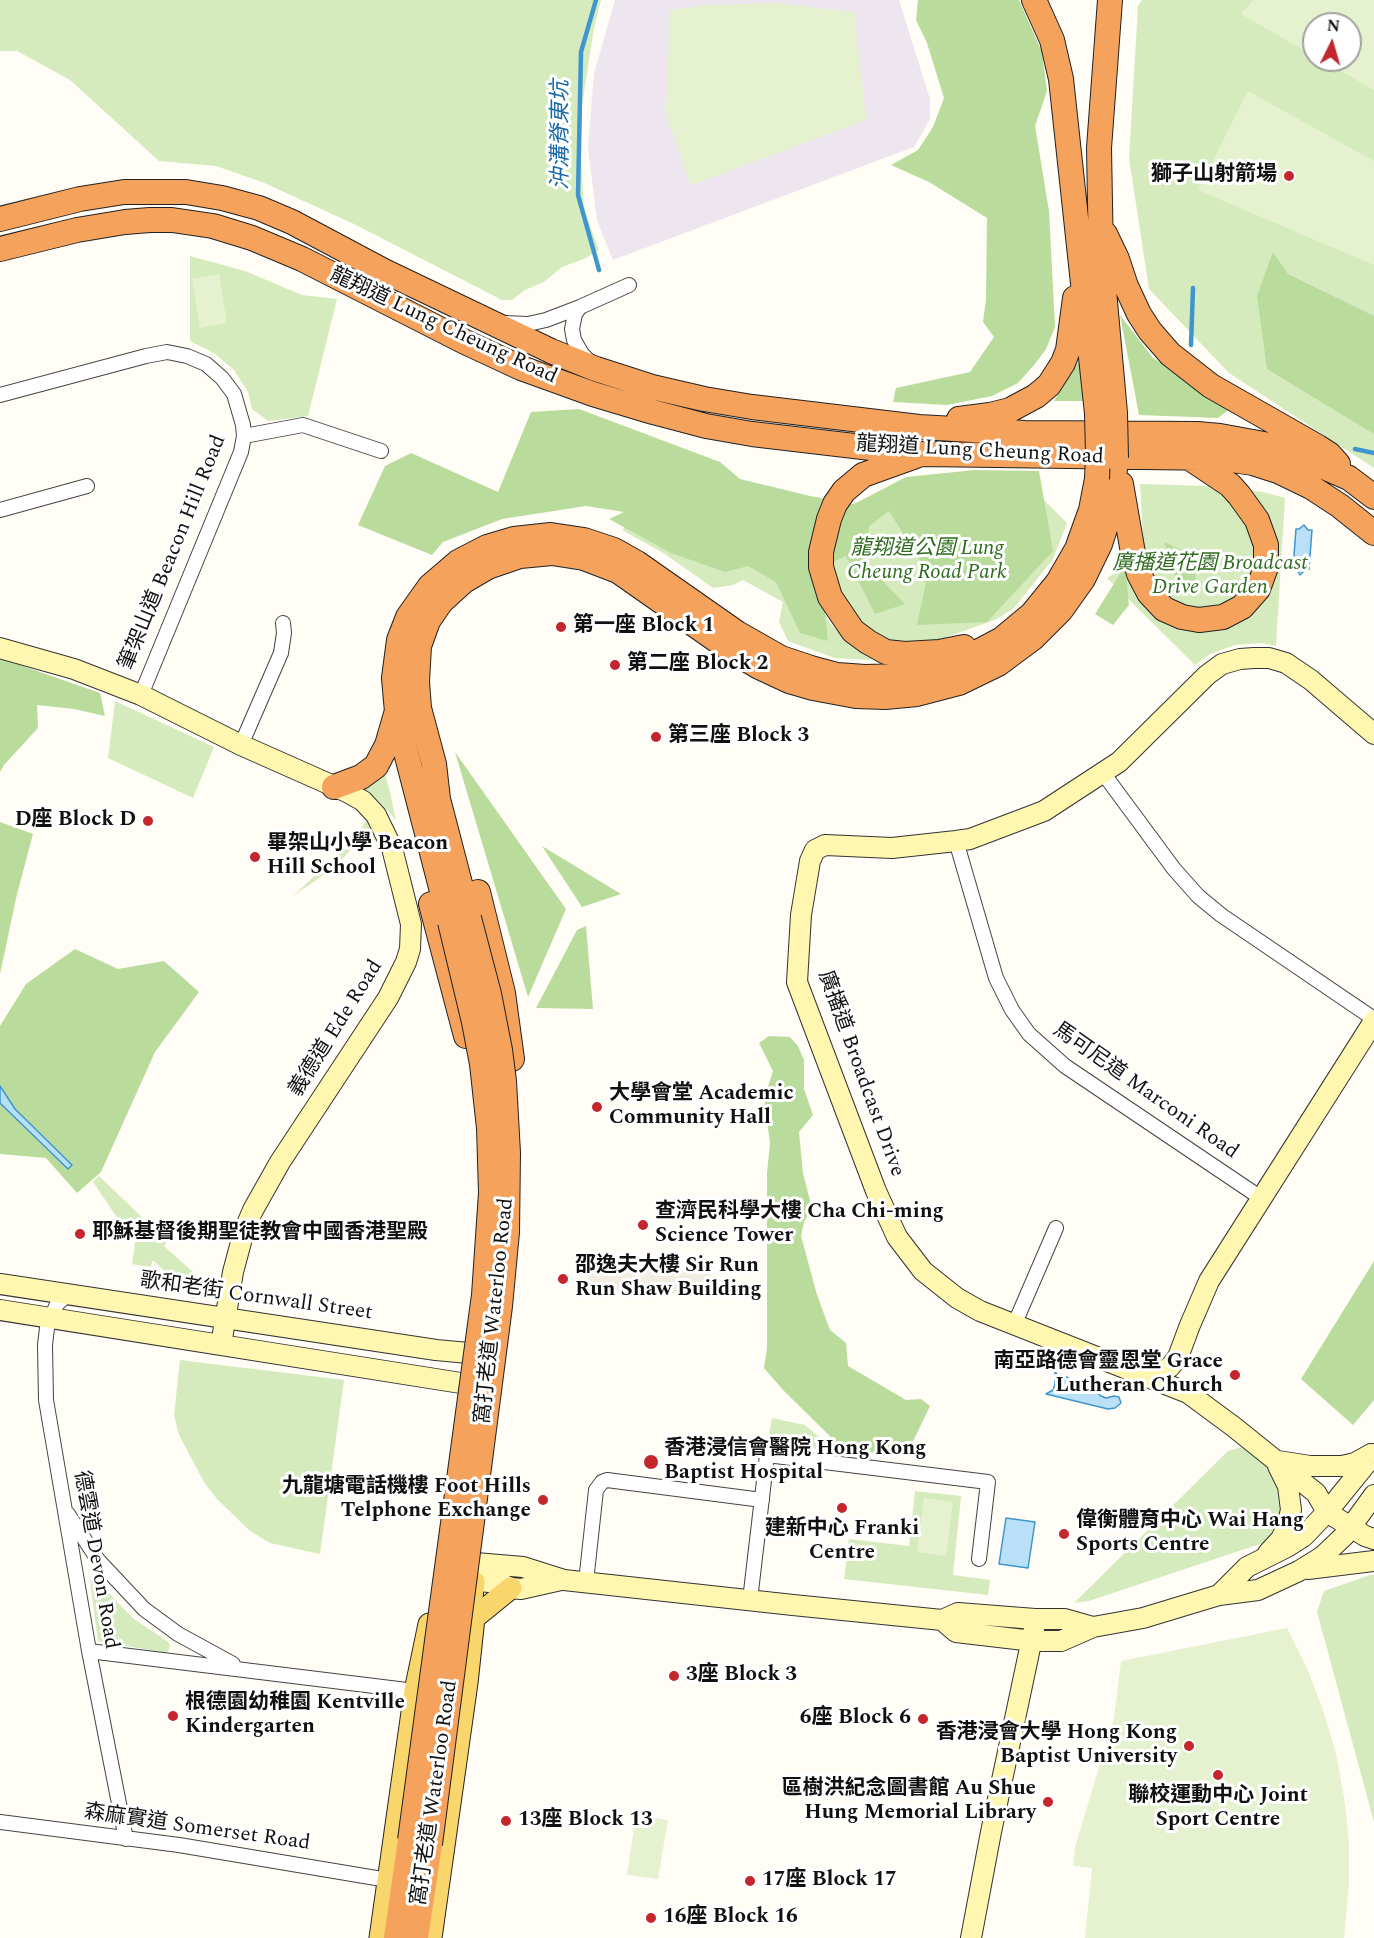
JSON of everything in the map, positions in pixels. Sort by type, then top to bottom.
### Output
[{"type":"highway","points":[[1034,0],[1052,40],[1061,79],[1082,264],[1098,337]]},
{"type":"highway","points":[[1098,337],[1101,257],[1099,148],[1110,0]]},
{"type":"highway","name":"龍翔道 Lung Cheung Road","points":[[0,219],[80,199],[124,192],[186,192],[222,198],[259,208],[292,222],[384,271],[551,351],[596,369],[652,387],[704,399],[837,419],[919,427],[1025,434],[1210,435],[1275,447],[1349,478],[1374,497]]},
{"type":"highway","name":"龍翔道 Lung Cheung Road","points":[[0,249],[77,230],[150,219],[213,226],[278,248],[497,357],[542,376],[663,415],[728,430],[922,453],[1228,459],[1253,463],[1278,471],[1311,487],[1332,500],[1374,533]]},
{"type":"highway","points":[[1101,227],[1117,259],[1138,314],[1150,332],[1170,354],[1221,392],[1329,454],[1349,478]]},
{"type":"highway","points":[[919,427],[945,420],[990,415],[1010,410],[1036,396],[1049,385],[1063,363],[1068,350],[1082,264]]},
{"type":"highway","name":"窩打老道 Waterloo Road","points":[[460,920],[438,799],[434,764],[417,695],[417,661],[420,642],[428,621],[441,602],[464,581],[488,567],[533,554],[552,553],[584,558],[606,566],[628,578],[732,651],[773,674],[800,685],[843,694],[878,697],[902,696],[939,689],[966,680],[998,664],[1034,639],[1061,610],[1083,579],[1114,508],[1116,458],[1106,413],[1098,337]]},
{"type":"highway","name":"窩打老道 Waterloo Road","points":[[1106,413],[1098,467],[1143,584],[1154,599],[1170,612],[1182,617],[1199,620],[1223,617],[1242,607],[1254,595],[1262,581],[1267,560],[1266,545],[1257,520],[1239,495],[1191,459]]},
{"type":"highway","points":[[922,453],[863,475],[844,491],[835,504],[821,552],[821,567],[830,597],[853,631],[886,652],[921,654],[1002,639]]},
{"type":"highway","name":"窩打老道 Waterloo Road","points":[[396,1938],[420,1842],[500,1306],[507,1232],[507,1143],[500,1050],[489,994],[460,920],[402,737],[394,678],[397,648],[405,625],[419,599],[443,573],[468,556],[498,543],[551,535],[574,538],[614,550],[637,563],[754,643],[795,664],[824,672],[865,677],[918,674],[968,657],[1002,639],[1032,614],[1058,582],[1077,549],[1114,508]]},
{"type":"highway","points":[[334,787],[361,777],[375,766],[387,745],[397,712]]},
{"type":"highway","points":[[402,737],[400,780],[475,1070]]},
{"type":"highway","points":[[434,764],[453,794],[503,993],[512,1059]]},
{"type":"highway","name":"窩打老道 Waterloo Road","points":[[416,1938],[420,1842]]},
{"type":"main road","points":[[475,1070],[512,1059]]},
{"type":"main road","name":"窩打老道 Waterloo Road","points":[[431,1938],[467,1683],[474,1618],[471,1605],[505,1357],[517,1234],[517,1154],[512,1059]]},
{"type":"main road","name":"窩打老道 Waterloo Road","points":[[380,1938],[417,1682],[439,1568],[461,1382],[467,1352],[478,1250],[480,1190],[480,1129],[475,1070]]},
{"type":"main road","points":[[474,1618],[511,1588]]},
{"type":"main road","points":[[417,1682],[442,1664],[451,1665],[467,1683]]},
{"type":"street","points":[[483,320],[528,324],[546,320],[629,285]]},
{"type":"street","points":[[580,307],[573,320],[574,340],[582,354],[596,369]]},
{"type":"street","name":"筆架山道 Beacon Hill Road","points":[[0,395],[167,352],[177,353],[206,364],[228,386],[238,403],[244,436],[238,459],[141,695]]},
{"type":"street","points":[[244,436],[303,425],[381,451]]},
{"type":"street","points":[[0,510],[87,486]]},
{"type":"street","points":[[241,745],[281,653],[283,623]]},
{"type":"street","name":"義德道 Ede Road","points":[[0,648],[74,669],[141,695],[241,745],[363,801],[376,815],[386,832],[408,908],[411,924],[410,949],[388,998],[260,1197],[244,1231],[233,1272],[221,1345]]},
{"type":"street","name":"廣播道 Broadcast Drive","points":[[1374,734],[1293,667],[1269,658],[1240,659],[1221,664],[1206,675],[1150,732],[1103,773],[1044,811],[970,839],[892,848],[825,845],[815,850],[810,861],[801,915],[797,982],[876,1191],[897,1237],[917,1265],[940,1286],[968,1305],[1188,1393],[1316,1493],[1333,1505],[1361,1519],[1374,1539]]},
{"type":"street","points":[[1103,773],[1174,869],[1198,896],[1221,915],[1374,1020],[1209,1281],[1178,1357],[1170,1367],[1159,1373],[1145,1375]]},
{"type":"street","name":"馬可尼道 Marconi Road","points":[[956,841],[996,978],[1011,1010],[1029,1034],[1065,1066],[1261,1198]]},
{"type":"street","points":[[1015,1323],[1056,1228]]},
{"type":"street","name":"歌和老街 Cornwall Street","points":[[0,1284],[436,1350],[505,1357]]},
{"type":"street","name":"德雲道 Devon Road","points":[[68,1294],[57,1304],[50,1319],[45,1345],[46,1400],[89,1651],[126,1839]]},
{"type":"street","points":[[0,1310],[500,1389]]},
{"type":"street","points":[[1178,1357],[1188,1393]]},
{"type":"street","points":[[1276,1461],[1310,1466],[1342,1466],[1355,1463],[1374,1453]]},
{"type":"street","points":[[1219,1595],[1246,1567],[1304,1536],[1333,1505],[1374,1453]]},
{"type":"street","points":[[750,1600],[767,1455],[988,1482],[979,1559]]},
{"type":"street","points":[[1263,1559],[1281,1539],[1291,1510],[1288,1486],[1276,1461]]},
{"type":"street","points":[[586,1582],[597,1490],[602,1482],[608,1480],[762,1500]]},
{"type":"street","points":[[942,1620],[956,1632],[1033,1641],[1061,1641],[1093,1627],[1143,1618],[1219,1595],[1258,1590],[1299,1571],[1336,1545],[1361,1519],[1374,1495]]},
{"type":"street","points":[[66,1509],[98,1560],[144,1609],[178,1634],[242,1668]]},
{"type":"street","points":[[1299,1571],[1374,1561]]},
{"type":"street","points":[[439,1568],[475,1571],[523,1567],[564,1580],[750,1600],[942,1620],[958,1612],[1035,1619],[1065,1619],[1093,1627]]},
{"type":"street","points":[[475,1571],[511,1588],[521,1589],[564,1580]]},
{"type":"street","points":[[971,1938],[1015,1716],[1033,1641],[1035,1619]]},
{"type":"street","points":[[89,1651],[242,1668],[417,1682]]},
{"type":"street","name":"森麻實道 Somerset Road","points":[[0,1822],[126,1839],[388,1880]]},
{"type":"shaded area","points":[[615,0],[899,0],[930,99],[930,119],[914,147],[613,260],[597,221],[588,148],[594,73]]},
{"type":"shaded area","points":[[589,1265],[711,1272],[710,1295],[588,1289]]},
{"type":"green space","points":[[0,0],[601,0],[594,28],[579,125],[584,209],[599,250],[586,258],[562,267],[544,282],[525,290],[512,300],[502,300],[354,224],[262,182],[216,166],[159,161],[70,80],[17,51],[0,51]]},
{"type":"green space","points":[[918,0],[1019,0],[1042,52],[1047,91],[1035,126],[1049,211],[1055,327],[1046,349],[1018,383],[992,396],[947,405],[893,402],[896,388],[970,372],[994,337],[983,322],[986,299],[987,218],[929,182],[891,165],[918,150],[933,127],[944,98],[927,43],[916,20]]},
{"type":"green space","points":[[1142,0],[1374,0],[1374,468],[1229,373],[1149,289],[1129,158],[1138,6]]},
{"type":"green space","points":[[1253,0],[1374,0],[1374,90],[1343,72],[1362,72],[1362,12],[1302,12],[1302,49],[1241,14]]},
{"type":"green space","points":[[778,3],[854,12],[866,120],[691,185],[666,114],[670,10],[710,5]]},
{"type":"green space","name":"獅子山射箭場","points":[[1248,91],[1374,161],[1374,265],[1198,190]]},
{"type":"green space","points":[[1273,252],[1288,274],[1374,316],[1374,434],[1267,369],[1257,296]]},
{"type":"green space","points":[[190,256],[245,271],[302,295],[337,299],[308,416],[268,421],[252,409],[248,392],[234,370],[214,353],[190,341]]},
{"type":"green space","points":[[219,274],[227,323],[200,328],[192,279]]},
{"type":"green space","points":[[1120,315],[1153,358],[1232,407],[1218,418],[1139,415]]},
{"type":"green space","points":[[1082,356],[1084,401],[1054,401]]},
{"type":"green space","points":[[579,409],[720,462],[740,479],[854,504],[906,477],[975,470],[1039,471],[1053,551],[987,622],[917,625],[928,573],[889,511],[869,526],[866,564],[905,604],[875,614],[846,556],[820,568],[828,641],[800,633],[776,582],[748,566],[725,572],[671,553],[609,519],[624,512],[586,506],[502,519],[443,542],[432,555],[358,525],[385,466],[411,453],[498,492],[531,412]]},
{"type":"green space","name":"廣播道花園 Broadcast Drive Garden","points":[[1140,484],[1210,486],[1263,492],[1285,498],[1276,646],[1261,643],[1235,645],[1210,654],[1195,665],[1107,578],[1144,554]]},
{"type":"green space","name":"龍翔道公園 Lung Cheung Road Park","points":[[1031,487],[1067,523],[1053,559],[1014,608],[995,620],[935,641],[905,643],[878,637],[855,617],[839,592],[833,563],[855,513]]},
{"type":"green space","name":"龍翔道公園 Lung Cheung Road Park","points":[[704,506],[817,598],[829,622],[848,642],[873,658],[869,660],[835,658],[788,641],[779,622],[783,602],[743,580],[733,585],[713,588],[665,554],[622,530],[628,524]]},
{"type":"green space","points":[[1164,542],[1193,555],[1197,590],[1179,587]]},
{"type":"green space","points":[[1125,566],[1129,605],[1113,625],[1095,614]]},
{"type":"green space","points":[[0,658],[100,693],[105,716],[74,709],[37,705],[38,728],[0,772]]},
{"type":"green space","points":[[115,701],[214,747],[193,798],[108,758]]},
{"type":"green space","points":[[455,752],[566,909],[528,997]]},
{"type":"green space","points":[[385,774],[396,820],[375,797],[363,789]]},
{"type":"green space","points":[[369,817],[380,836],[372,843],[364,835],[335,867],[293,896],[353,840]]},
{"type":"green space","points":[[0,822],[33,834],[17,894],[0,974]]},
{"type":"green space","points":[[542,846],[621,894],[582,907]]},
{"type":"green space","points":[[586,926],[593,1009],[536,1008],[577,930]]},
{"type":"green space","points":[[75,949],[118,969],[164,961],[199,992],[155,1052],[101,1172],[77,1193],[46,1158],[0,1154],[0,1026],[26,984]]},
{"type":"green space","points":[[769,1036],[790,1037],[798,1046],[804,1060],[804,1089],[813,1115],[799,1132],[803,1173],[812,1208],[804,1222],[801,1236],[817,1295],[830,1330],[846,1343],[848,1366],[906,1400],[921,1399],[930,1406],[906,1456],[844,1450],[764,1368],[767,1348],[767,1173],[770,1143],[764,1099],[773,1071],[759,1043]]},
{"type":"green space","points":[[99,1176],[167,1241],[164,1246],[193,1272],[204,1288],[193,1299],[154,1261],[151,1267],[132,1264],[136,1235],[118,1219],[93,1182]]},
{"type":"green space","points":[[1374,1261],[1374,1400],[1353,1425],[1301,1379]]},
{"type":"green space","points":[[180,1360],[344,1380],[320,1554],[270,1543],[250,1531],[217,1499],[204,1482],[179,1435],[174,1415]]},
{"type":"green space","points":[[772,1418],[805,1425],[819,1437],[824,1450],[768,1441]]},
{"type":"green space","points":[[1243,1447],[1251,1449],[1264,1460],[1281,1485],[1283,1524],[1263,1543],[1089,1601],[1074,1603],[1228,1451]]},
{"type":"green space","points":[[915,1491],[961,1496],[953,1575],[990,1580],[988,1595],[844,1579],[849,1539],[909,1546]]},
{"type":"green space","points":[[924,1498],[953,1502],[946,1556],[917,1552]]},
{"type":"green space","points":[[1374,1575],[1374,1822],[1317,1612],[1324,1591]]},
{"type":"green space","points":[[90,1580],[99,1580],[134,1619],[167,1641],[170,1645],[169,1650],[166,1653],[98,1641]]},
{"type":"green space","name":"聯校運動中心 Joint Sport Centre","points":[[1287,1628],[1307,1668],[1336,1753],[1349,1841],[1349,1886],[1344,1938],[1085,1938],[1092,1868],[1073,1866],[1075,1847],[1114,1718],[1121,1661]]},
{"type":"green space","points":[[636,1815],[668,1820],[658,1879],[627,1875]]},
{"type":"water","points":[[1304,525],[1308,530],[1312,530],[1309,569],[1300,575],[1296,568],[1293,568],[1296,529]]},
{"type":"water","points":[[0,1086],[15,1109],[72,1165],[68,1169],[0,1103]]},
{"type":"water","points":[[1055,1372],[1079,1386],[1090,1386],[1106,1398],[1119,1397],[1121,1403],[1115,1408],[1108,1409],[1046,1394],[1053,1390]]},
{"type":"water","points":[[1006,1518],[1035,1522],[1028,1568],[999,1564]]},
{"type":"waterway","name":"沖溝脊東坑","points":[[596,0],[581,52],[578,195],[599,270]]},
{"type":"waterway","points":[[1191,345],[1193,288]]},
{"type":"waterway","points":[[1355,449],[1374,453]]},
{"type":"place","name":"獅子山射箭場","points":[[1289,176]]},
{"type":"place","name":"第一座 Block 1","points":[[561,627]]},
{"type":"place","name":"第二座 Block 2","points":[[615,665]]},
{"type":"place","name":"第三座 Block 3","points":[[656,737]]},
{"type":"place","name":"D座 Block D","points":[[148,821]]},
{"type":"place","name":"畢架山小學 Beacon Hill School","points":[[255,857]]},
{"type":"place","name":"大學會堂 Academic Community Hall","points":[[597,1107]]},
{"type":"place","name":"查濟民科學大樓 Cha Chi-ming Science Tower","points":[[643,1225]]},
{"type":"place","name":"耶穌基督後期聖徒教會中國香港聖殿","points":[[80,1234]]},
{"type":"place","name":"邵逸夫大樓 Sir Run Run Shaw Building","points":[[563,1279]]},
{"type":"place","name":"南亞路德會靈恩堂 Grace Lutheran Church","points":[[1235,1375]]},
{"type":"place","name":"香港浸信會醫院 Hong Kong Baptist Hospital","points":[[651,1462]]},
{"type":"place","name":"九龍塘電話機樓 Foot Hills Telphone Exchange","points":[[543,1500]]},
{"type":"place","name":"建新中心 Franki Centre","points":[[842,1508]]},
{"type":"place","name":"偉衡體育中心 Wai Hang Sports Centre","points":[[1064,1534]]},
{"type":"place","name":"3座 Block 3","points":[[674,1676]]},
{"type":"place","name":"根德園幼稚園 Kentville Kindergarten","points":[[173,1716]]},
{"type":"place","name":"6座 Block 6","points":[[923,1719]]},
{"type":"place","name":"香港浸會大學 Hong Kong Baptist University","points":[[1189,1746]]},
{"type":"place","name":"聯校運動中心 Joint Sport Centre","points":[[1218,1775]]},
{"type":"place","name":"區樹洪紀念圖書館 Au Shue Hung Memorial Library","points":[[1048,1802]]},
{"type":"place","name":"13座 Block 13","points":[[506,1821]]},
{"type":"place","name":"17座 Block 17","points":[[750,1881]]},
{"type":"place","name":"16座 Block 16","points":[[651,1918]]}]
